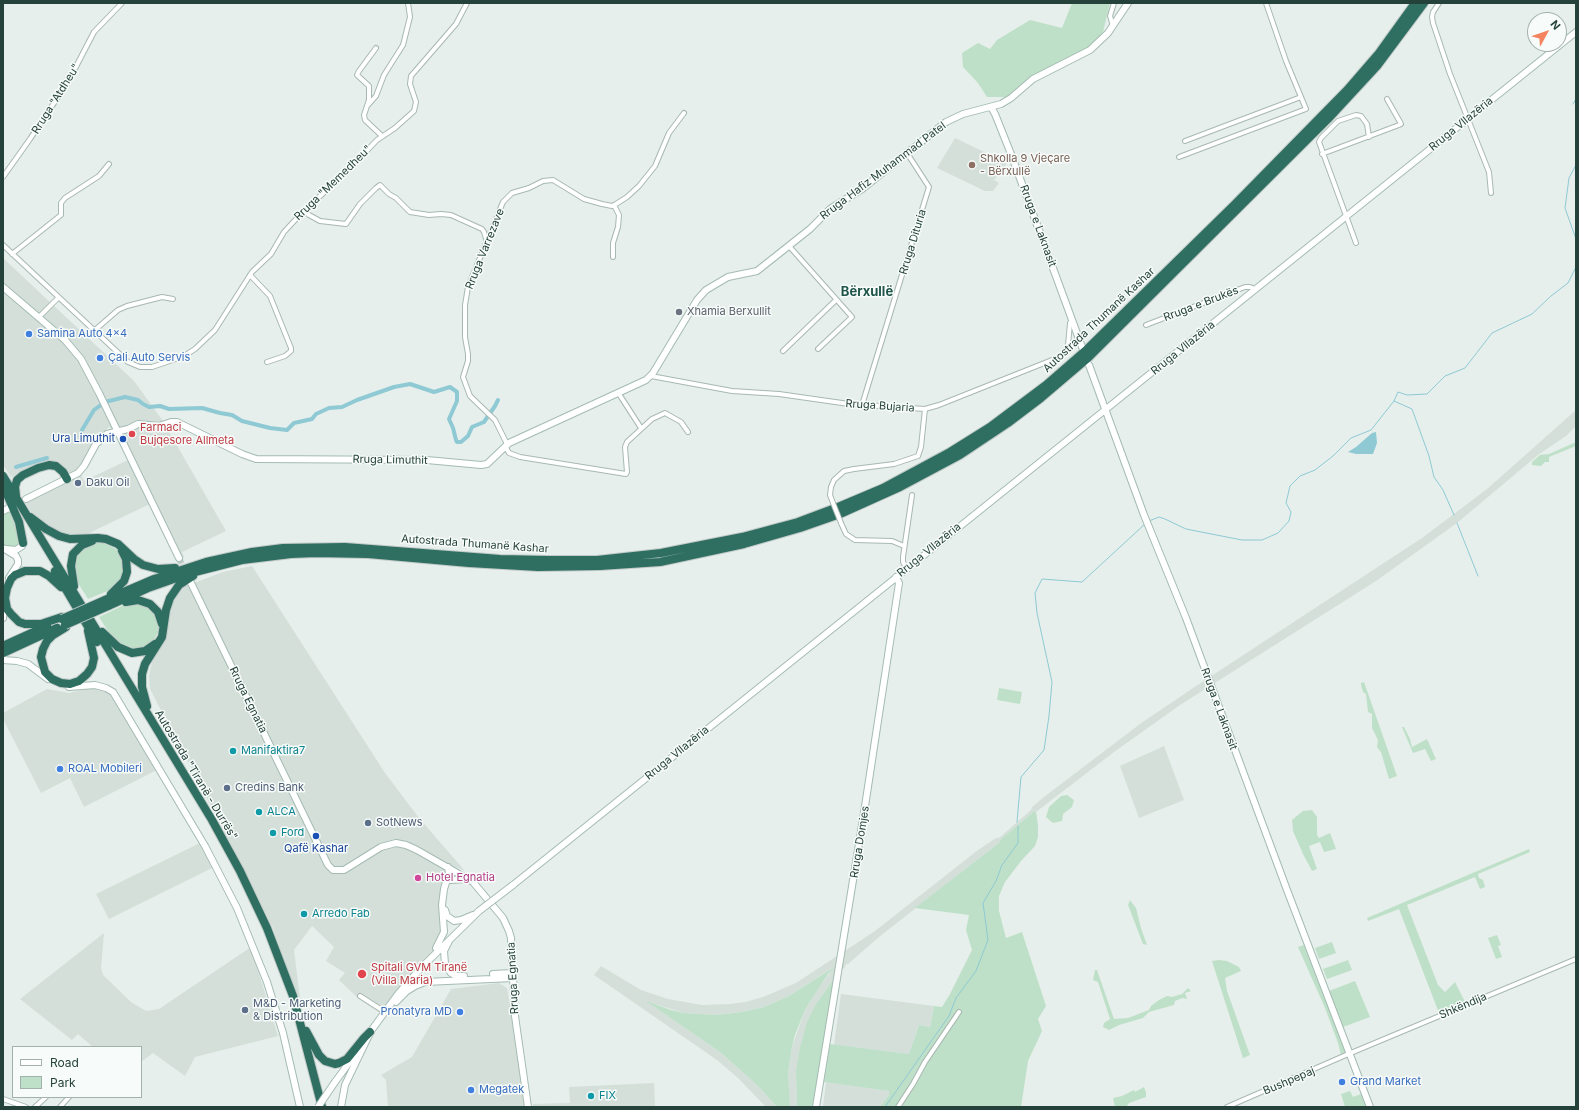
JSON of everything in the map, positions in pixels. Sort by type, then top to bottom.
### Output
[{"type":"highway","name":"Autostrada Thumanë Kashar","points":[[266,554],[298,547],[327,547],[385,549],[500,559],[578,560],[624,558],[719,543],[791,524],[838,508],[906,476],[950,452],[996,423],[1046,385],[1085,352],[1347,90],[1416,3]]},
{"type":"highway","name":"Autostrada Thumanë Kashar","points":[[87,615],[106,603],[191,573],[254,555],[345,553],[538,567],[618,565],[660,562],[723,549],[800,528],[840,514],[900,487],[960,454],[1008,423],[1072,373],[1328,119],[1377,66],[1424,3]]},
{"type":"highway","points":[[67,479],[61,469],[53,465],[26,473],[20,477],[16,484],[16,494],[22,503],[38,524],[53,534],[70,539],[98,538],[110,540],[118,544],[138,562],[153,568],[175,568],[210,558],[254,555]]},
{"type":"highway","name":"Autostrada \"Tiranë - Durrës\"","points":[[3,476],[22,503],[79,599],[207,822],[248,898],[286,992],[317,1107]]},
{"type":"highway","points":[[3,485],[20,522],[23,543]]},
{"type":"highway","name":"Autostrada \"Tiranë - Durrës\"","points":[[3,485],[68,593],[87,615],[226,845],[258,908],[283,970],[301,1024],[322,1107]]},
{"type":"highway","points":[[79,599],[72,579],[71,560],[73,554],[82,545],[97,540],[107,541],[117,546],[124,554],[127,564],[127,572],[124,582],[106,603]]},
{"type":"highway","points":[[173,757],[146,705],[142,686],[142,674],[145,664],[164,633],[168,602],[177,588],[190,578],[254,555]]},
{"type":"highway","points":[[64,622],[35,625],[20,622],[7,609],[5,603],[5,593],[8,583],[15,575],[30,570],[44,574],[68,593]]},
{"type":"highway","points":[[87,615],[114,644],[127,652],[136,653],[145,651],[158,641],[162,632],[162,619],[156,609],[150,604],[133,600],[106,603]]},
{"type":"highway","points":[[64,622],[54,635],[47,641],[41,657],[43,668],[48,676],[56,682],[65,684],[75,683],[83,678],[92,667],[93,652],[87,615]]},
{"type":"highway","points":[[3,646],[64,622],[87,615]]},
{"type":"highway","points":[[3,653],[64,622]]},
{"type":"highway","points":[[301,1024],[319,1055],[325,1061],[335,1064],[347,1059],[370,1032]]},
{"type":"main road","name":"Rruga Hafiz Muhammad Patel","points":[[651,376],[692,307],[706,290],[728,277],[757,271],[810,229],[830,208],[862,189],[946,122],[963,114],[991,107],[1011,98],[1041,74],[1090,50],[1104,38],[1128,3]]},
{"type":"main road","name":"Rruga Vllazëria","points":[[478,913],[906,568],[1576,32]]},
{"type":"main road","name":"Rruga e Laknasit","points":[[991,107],[1011,154],[1082,347]]},
{"type":"main road","points":[[3,287],[65,340],[85,365],[179,558]]},
{"type":"main road","name":"Rruga e Laknasit","points":[[1089,364],[1144,515],[1186,618],[1288,895],[1370,1107]]},
{"type":"main road","name":"Rruga Limuthit","points":[[116,430],[128,429],[138,424],[154,426],[177,422],[242,454],[261,459],[427,460],[481,466],[490,461],[506,445],[641,384],[651,376]]},
{"type":"main road","points":[[22,503],[81,470],[99,440],[116,430]]},
{"type":"main road","points":[[3,548],[16,550],[22,546],[23,543]]},
{"type":"main road","points":[[3,590],[8,578],[18,564],[22,555],[23,543]]},
{"type":"main road","points":[[3,548],[18,558],[18,564]]},
{"type":"main road","name":"Rruga Domjes","points":[[816,1107],[864,812],[899,583],[896,577]]},
{"type":"main road","name":"Rruga Egnatia","points":[[191,583],[328,865],[333,870],[344,870],[381,847],[396,843],[413,848],[468,879],[479,888],[503,918],[508,926],[511,938],[513,990],[517,1034],[528,1107]]},
{"type":"main road","points":[[3,609],[3,618]]},
{"type":"main road","points":[[3,660],[17,660],[28,664],[52,682],[61,686],[95,685],[110,690],[116,696],[205,846],[237,908],[267,982],[283,1033],[300,1107]]},
{"type":"main road","points":[[448,867],[449,881],[446,892],[445,911],[447,916],[451,920],[457,921],[478,913]]},
{"type":"main road","points":[[430,957],[440,942],[444,932],[442,905],[449,881],[455,871]]},
{"type":"main road","points":[[449,881],[468,879]]},
{"type":"main road","points":[[317,1107],[398,994],[430,957],[478,913]]},
{"type":"main road","points":[[453,935],[447,944],[444,957],[445,964],[452,973],[461,976],[500,976],[513,990]]},
{"type":"main road","points":[[500,976],[512,960]]},
{"type":"main road","points":[[385,1012],[391,1008],[407,991],[425,982],[513,975]]},
{"type":"main road","points":[[341,1107],[345,1085],[370,1032]]},
{"type":"street","name":"Rruga \"Atdheu\"","points":[[3,177],[68,82],[94,32],[122,3]]},
{"type":"street","points":[[368,104],[376,96],[383,78],[403,45],[410,16],[408,3]]},
{"type":"street","name":"Rruga \"Memedheu\"","points":[[3,245],[58,298],[95,330],[124,359],[134,365],[152,367],[178,359],[195,349],[215,330],[250,275],[271,254],[284,232],[382,136],[395,128],[414,111],[416,102],[410,84],[410,76],[456,24],[467,3]]},
{"type":"street","points":[[1113,26],[1110,16],[1114,3]]},
{"type":"street","points":[[1179,158],[1306,109],[1286,61],[1266,3]]},
{"type":"street","points":[[1439,3],[1433,12],[1433,23],[1450,74],[1489,172],[1491,193]]},
{"type":"street","points":[[376,48],[359,71],[358,75],[369,86],[370,90],[368,104],[364,115],[365,120],[382,136]]},
{"type":"street","points":[[1185,141],[1301,97]]},
{"type":"street","points":[[1322,154],[1401,124],[1387,99]]},
{"type":"street","points":[[614,257],[613,243],[618,227],[619,215],[614,205],[627,197],[639,186],[655,166],[669,133],[684,113]]},
{"type":"street","points":[[1356,243],[1347,216],[1322,154],[1320,140],[1335,124],[1356,115],[1361,116],[1368,127],[1369,137]]},
{"type":"street","name":"Rruga Dituria","points":[[862,405],[929,187],[907,153]]},
{"type":"street","points":[[12,254],[61,215],[61,203],[65,198],[99,176],[109,164]]},
{"type":"street","name":"Rruga Varrezave","points":[[506,445],[495,420],[470,396],[463,377],[468,361],[465,337],[465,305],[468,287],[503,202],[512,193],[534,186],[543,181],[553,180],[584,199],[602,204],[614,205]]},
{"type":"street","points":[[305,211],[320,221],[346,224],[360,204],[380,186],[396,198],[410,212],[429,215],[451,215],[482,229],[487,242]]},
{"type":"street","points":[[789,246],[852,318],[818,349]]},
{"type":"street","points":[[250,275],[270,296],[291,348],[291,351],[285,356],[267,362]]},
{"type":"street","name":"Rruga e Brukës","points":[[1146,325],[1245,287],[1255,289]]},
{"type":"street","points":[[95,330],[118,310],[127,306],[162,297],[173,300]]},
{"type":"street","points":[[39,317],[58,298]]},
{"type":"street","points":[[783,351],[836,300]]},
{"type":"street","name":"Rruga Bujaria","points":[[651,376],[732,391],[779,394],[862,405],[925,409],[939,405],[1062,356],[1068,345],[1070,323],[1072,321]]},
{"type":"street","points":[[619,394],[641,428]]},
{"type":"street","points":[[904,546],[892,541],[855,540],[846,534],[830,495],[831,487],[834,480],[844,471],[894,464],[918,456],[921,447],[925,409]]},
{"type":"street","points":[[506,445],[509,453],[520,457],[626,474],[625,447],[627,442],[652,419],[665,413],[681,422],[688,432]]},
{"type":"street","points":[[906,568],[903,562],[904,546],[912,495]]},
{"type":"street","name":"Shkëndija","points":[[1350,1054],[1576,958]]},
{"type":"street","points":[[360,996],[385,1012]]},
{"type":"street","points":[[898,1107],[925,1062],[959,1012]]},
{"type":"street","name":"Bushpepaj","points":[[1227,1107],[1350,1054]]},
{"type":"street","points":[[35,1107],[45,1098]]},
{"type":"street","points":[[60,1107],[68,1098]]},
{"type":"street","points":[[3,1099],[26,1107]]},
{"type":"shaded area","name":"Shkolla 9 Vjeçare - Bërxullë","points":[[955,138],[1007,163],[994,180],[999,183],[993,191],[985,191],[937,168]]},
{"type":"shaded area","points":[[3,258],[134,381],[163,421],[226,531],[182,552],[184,557],[179,558],[152,503],[87,534],[73,535],[60,533],[41,523],[37,516],[33,515],[26,503],[81,475],[84,481],[130,459],[116,431],[109,427],[94,441],[84,463],[78,470],[72,473],[60,466],[29,470],[11,477],[3,465]]},
{"type":"shaded area","points":[[1576,410],[1576,426],[1566,436],[1538,455],[1457,523],[1376,581],[1180,705],[1114,752],[1036,812],[1033,812],[1000,840],[999,843],[879,937],[848,964],[846,964],[816,1004],[796,1071],[797,1107],[790,1107],[789,1101],[788,1073],[792,1047],[805,1010],[817,990],[834,967],[789,996],[764,1007],[742,1012],[715,1015],[684,1013],[648,1002],[720,1052],[756,1084],[777,1107],[766,1107],[738,1078],[717,1060],[594,975],[601,966],[641,990],[668,999],[702,1005],[745,1002],[763,997],[796,983],[875,931],[978,850],[996,838],[999,838],[1044,797],[1140,724],[1422,538],[1487,489]]},
{"type":"shaded area","points":[[252,566],[385,773],[419,818],[465,871],[449,864],[440,941],[430,957],[383,1015],[360,1000],[339,980],[345,973],[326,961],[334,947],[312,926],[294,950],[300,998],[293,988],[273,928],[244,869],[150,689],[149,676],[154,654],[163,642],[167,633],[172,602],[181,588],[223,572]]},
{"type":"shaded area","points":[[90,688],[101,689],[112,695],[157,770],[84,807],[70,778],[41,793],[3,719],[3,713],[47,689],[69,693]]},
{"type":"shaded area","points":[[1164,746],[1184,800],[1139,818],[1120,766]]},
{"type":"shaded area","points":[[200,843],[212,868],[109,919],[96,894]]},
{"type":"shaded area","points":[[104,933],[101,968],[103,975],[131,1002],[146,1011],[159,1009],[251,947],[278,1036],[195,1057],[185,1076],[153,1053],[142,1061],[142,1046],[92,1046],[78,1034],[72,1040],[20,999]]},
{"type":"shaded area","points":[[499,983],[507,988],[527,1107],[388,1107],[386,1080],[381,1075],[412,1057],[451,989]]},
{"type":"shaded area","points":[[841,994],[934,1006],[930,1027],[919,1025],[909,1054],[834,1045]]},
{"type":"shaded area","points":[[826,1082],[889,1091],[889,1095],[880,1107],[823,1107]]},
{"type":"shaded area","points":[[654,1083],[655,1107],[533,1107],[533,1104],[570,1103],[569,1087]]},
{"type":"green space","points":[[1072,3],[1110,3],[1103,32],[1091,49],[1024,84],[1006,97],[987,97],[978,83],[963,67],[962,53],[978,43],[990,49],[997,40],[1030,20],[1062,28]]},
{"type":"green space","points":[[1576,442],[1576,446],[1549,457],[1549,462],[1545,462],[1541,466],[1532,465],[1532,462],[1540,455],[1549,454]]},
{"type":"green space","points":[[11,510],[14,514],[20,545],[15,548],[3,546],[3,514]]},
{"type":"green space","points":[[92,543],[104,543],[114,548],[120,553],[124,564],[123,575],[110,590],[88,599],[78,583],[74,571],[78,552]]},
{"type":"green space","points":[[135,603],[153,609],[160,624],[159,630],[154,640],[141,649],[127,649],[113,639],[99,617],[122,606]]},
{"type":"green space","points":[[1364,682],[1397,776],[1389,779],[1381,752],[1377,747],[1378,740],[1372,728],[1372,714],[1368,712],[1366,694],[1363,692],[1361,685],[1361,683]]},
{"type":"green space","points":[[999,688],[1022,692],[1020,704],[997,700]]},
{"type":"green space","points":[[1402,727],[1404,727],[1410,739],[1412,747],[1427,739],[1436,759],[1431,761],[1425,749],[1413,753]]},
{"type":"green space","points":[[1067,795],[1074,800],[1072,807],[1063,814],[1062,821],[1053,823],[1046,817],[1049,807],[1061,796]]},
{"type":"green space","points":[[1312,810],[1317,817],[1317,835],[1319,838],[1330,833],[1336,849],[1324,852],[1320,842],[1309,846],[1317,869],[1312,871],[1293,831],[1292,820],[1303,811]]},
{"type":"green space","points":[[1033,812],[1036,812],[1038,825],[1038,837],[1035,846],[1005,882],[999,896],[999,911],[1006,938],[1022,932],[1046,1006],[1038,1019],[1042,1031],[1028,1061],[1021,1107],[880,1107],[889,1095],[889,1091],[824,1082],[830,1044],[909,1054],[919,1025],[930,1027],[934,1006],[942,1007],[972,950],[966,930],[969,915],[915,908],[999,843],[1000,840]]},
{"type":"green space","points":[[1529,849],[1530,852],[1478,874],[1479,878],[1483,880],[1485,887],[1480,889],[1475,877],[1407,905],[1438,985],[1445,992],[1455,982],[1465,1002],[1439,1013],[1399,909],[1368,921],[1367,918]]},
{"type":"green space","points":[[1130,900],[1136,908],[1147,945],[1143,944],[1128,905]]},
{"type":"green space","points":[[1497,935],[1501,945],[1498,946],[1502,957],[1496,959],[1488,938]]},
{"type":"green space","points":[[1332,942],[1336,953],[1319,959],[1315,948]]},
{"type":"green space","points":[[1304,945],[1346,1053],[1341,1055],[1325,1008],[1298,947]]},
{"type":"green space","points":[[1348,960],[1352,970],[1327,979],[1323,969]]},
{"type":"green space","points":[[1212,961],[1227,961],[1239,967],[1241,971],[1225,978],[1227,991],[1250,1055],[1243,1058]]},
{"type":"green space","points":[[836,966],[828,974],[805,1010],[795,1035],[788,1073],[790,1107],[777,1107],[756,1084],[720,1052],[646,1001],[684,1013],[715,1015],[742,1012],[764,1007],[789,996]]},
{"type":"green space","points":[[1095,970],[1097,970],[1114,1019],[1128,1018],[1149,1010],[1151,1006],[1159,1000],[1167,996],[1172,997],[1182,994],[1188,988],[1191,991],[1185,993],[1187,999],[1182,998],[1175,1001],[1174,1005],[1149,1012],[1143,1018],[1119,1025],[1109,1030],[1103,1027],[1104,1023],[1110,1019],[1098,982],[1093,980]]},
{"type":"green space","points":[[835,977],[814,1107],[797,1107],[796,1071],[807,1022],[816,1004]]},
{"type":"green space","points":[[1355,981],[1370,1017],[1343,1027],[1329,991]]},
{"type":"green space","points":[[1144,1087],[1146,1097],[1129,1103],[1127,1106],[1115,1107],[1113,1098],[1122,1096],[1134,1090],[1135,1092]]},
{"type":"green space","points":[[1350,1091],[1353,1097],[1361,1094],[1366,1107],[1345,1107],[1341,1094]]},
{"type":"water","points":[[1376,432],[1377,443],[1373,454],[1356,454],[1348,452],[1372,433]]},
{"type":"waterway","points":[[1573,104],[1576,99]]},
{"type":"waterway","points":[[1576,165],[1569,178],[1565,208],[1576,239]]},
{"type":"waterway","points":[[1149,521],[1159,517],[1186,529],[1242,540],[1262,540],[1278,533],[1289,521],[1291,512],[1286,503],[1290,486],[1300,476],[1315,470],[1333,456],[1351,438],[1371,430],[1394,401],[1398,392],[1407,395],[1427,394],[1445,376],[1465,368],[1492,333],[1532,314],[1551,296],[1568,283],[1576,267]]},
{"type":"waterway","points":[[82,430],[94,410],[105,402],[125,397],[138,400],[149,407],[160,406],[169,409],[202,408],[232,415],[242,421],[270,428],[287,430],[294,423],[312,419],[316,414],[329,408],[342,407],[394,387],[410,384],[434,392],[450,387],[457,392],[457,401],[449,419],[457,442],[461,442],[468,436],[472,427],[484,422],[498,400]]},
{"type":"waterway","points":[[1394,401],[1412,409],[1429,456],[1434,477],[1443,490],[1454,515]]},
{"type":"waterway","points":[[16,467],[47,458]]},
{"type":"waterway","points":[[1457,523],[1478,576]]},
{"type":"waterway","points":[[1017,822],[1021,777],[1044,750],[1052,682],[1037,613],[1035,593],[1042,579],[1082,582],[1145,524]]},
{"type":"waterway","points":[[885,1107],[949,1016],[956,998],[976,971],[988,940],[983,903],[996,881],[1002,865],[1018,843],[1018,826]]},
{"type":"tunnel","points":[[179,558],[186,573]]},
{"type":"place","name":"Shkolla 9 Vjeçare - Bërxullë","points":[[972,165]]},
{"type":"place","name":"Xhamia Berxullit","points":[[679,312]]},
{"type":"place","name":"Samina Auto 4x4","points":[[29,334]]},
{"type":"place","name":"Çali Auto Servis","points":[[100,358]]},
{"type":"place","name":"Farmaci Bujqesore Allmeta","points":[[132,434]]},
{"type":"place","name":"Ura Limuthit","points":[[123,439]]},
{"type":"place","name":"Daku Oil","points":[[78,483]]},
{"type":"place","name":"Manifaktira7","points":[[233,751]]},
{"type":"place","name":"ROAL Mobileri","points":[[60,769]]},
{"type":"place","name":"Credins Bank","points":[[227,788]]},
{"type":"place","name":"ALCA","points":[[259,812]]},
{"type":"place","name":"SotNews","points":[[368,823]]},
{"type":"place","name":"Ford","points":[[273,833]]},
{"type":"place","name":"Qafë Kashar","points":[[316,836]]},
{"type":"place","name":"Hotel Egnatia","points":[[418,878]]},
{"type":"place","name":"Arredo Fab","points":[[304,914]]},
{"type":"place","name":"Spitali GVM Tiranë (Villa Maria)","points":[[362,974]]},
{"type":"place","name":"M&D - Marketing & Distribution","points":[[245,1010]]},
{"type":"place","name":"Pronatyra MD","points":[[460,1012]]},
{"type":"place","name":"Grand Market","points":[[1342,1082]]},
{"type":"place","name":"Megatek","points":[[471,1090]]},
{"type":"place","name":"FIX","points":[[591,1096]]},
{"type":"district","name":"Bërxullë","points":[[867,292]]}]
